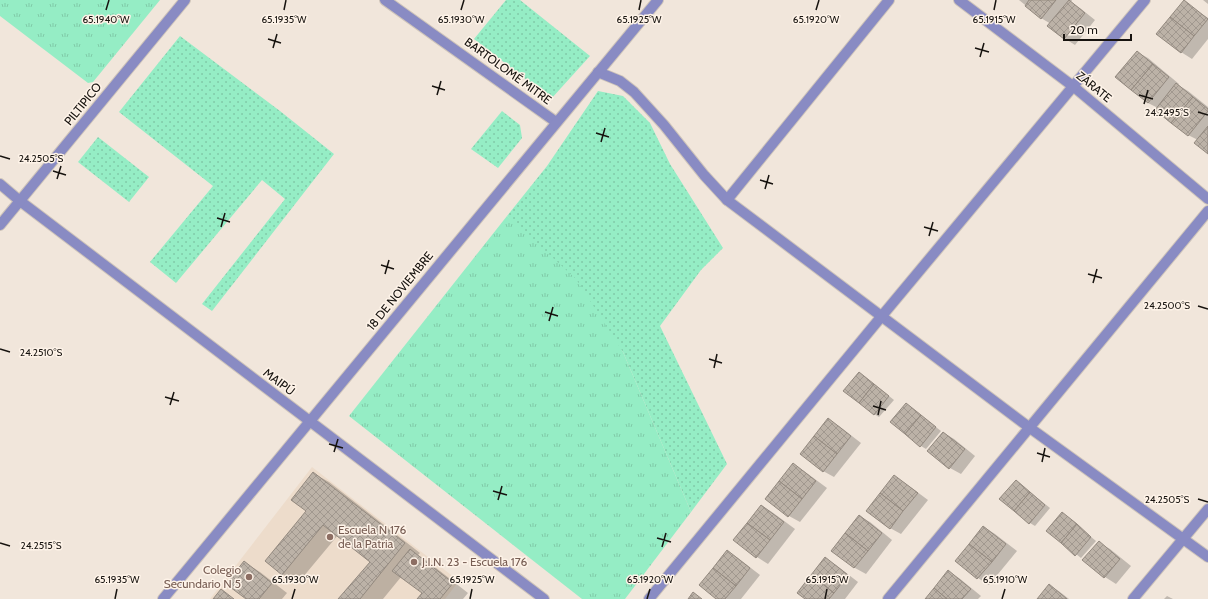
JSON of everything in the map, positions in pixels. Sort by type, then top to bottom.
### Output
[{"type":"street","name":"PILTIPICO","points":[[0,225],[185,0]]},
{"type":"street","name":"BARTOLOMÉ MITRE","points":[[386,0],[556,122]]},
{"type":"street","name":"18 DE NOVIEMBRE","points":[[163,599],[658,0]]},
{"type":"street","points":[[727,200],[889,0]]},
{"type":"street","name":"ZÁRATE","points":[[959,0],[1074,87],[1208,199]]},
{"type":"street","points":[[649,599],[1145,0]]},
{"type":"street","points":[[598,72],[620,81],[634,92],[727,200],[1030,428],[1208,557]]},
{"type":"street","name":"MAIPÚ","points":[[0,184],[20,201],[544,599]]},
{"type":"street","points":[[888,599],[1208,211]]},
{"type":"street","points":[[1133,599],[1208,509]]},
{"type":"shaded area","name":"Escuela N 176 de la Patria","points":[[312,467],[459,581],[445,599],[210,599]]},
{"type":"green space","points":[[0,0],[160,0],[93,82],[88,83],[0,16]]},
{"type":"green space","points":[[506,0],[520,0],[590,56],[551,99],[474,39]]},
{"type":"green space","points":[[180,36],[280,111],[334,154],[212,311],[202,304],[285,199],[262,180],[176,283],[150,262],[213,186],[119,112]]},
{"type":"green space","points":[[598,91],[623,96],[650,123],[670,164],[723,248],[701,270],[660,326],[727,464],[691,512],[623,352],[507,216],[547,166]]},
{"type":"green space","points":[[502,111],[520,125],[522,138],[498,168],[471,149]]},
{"type":"green space","points":[[98,137],[149,177],[129,202],[78,162]]},
{"type":"green space","points":[[507,216],[576,279],[623,352],[691,512],[625,599],[582,599],[349,416]]},
{"type":"building","points":[[1029,0],[1056,0],[1041,19],[1025,6]]},
{"type":"building","points":[[1069,0],[1085,13],[1064,39],[1047,26]]},
{"type":"building","points":[[1184,0],[1208,19],[1194,36],[1170,17]]},
{"type":"building","points":[[1170,17],[1194,36],[1181,53],[1156,34]]},
{"type":"building","points":[[1137,51],[1153,64],[1131,90],[1115,77]]},
{"type":"building","points":[[1153,64],[1169,77],[1148,103],[1131,90]]},
{"type":"building","points":[[1176,83],[1193,97],[1171,123],[1155,110]]},
{"type":"building","points":[[1193,97],[1208,109],[1208,111],[1188,136],[1171,123]]},
{"type":"building","points":[[1208,126],[1208,154],[1194,143]]},
{"type":"building","points":[[859,372],[874,384],[859,403],[843,391]]},
{"type":"building","points":[[874,384],[889,396],[874,415],[859,403]]},
{"type":"building","points":[[906,403],[921,415],[905,434],[890,422]]},
{"type":"building","points":[[921,415],[936,427],[920,447],[905,434]]},
{"type":"building","points":[[828,418],[851,436],[837,454],[814,436]]},
{"type":"building","points":[[943,432],[965,449],[949,469],[927,451]]},
{"type":"building","points":[[814,436],[837,454],[823,472],[800,454]]},
{"type":"building","points":[[793,463],[816,481],[802,499],[779,481]]},
{"type":"building","points":[[313,472],[405,543],[360,599],[338,599],[370,562],[323,525],[282,575],[265,561],[306,511],[291,500]]},
{"type":"building","points":[[894,475],[918,493],[903,511],[880,493]]},
{"type":"building","points":[[1016,480],[1030,492],[1014,511],[999,499]]},
{"type":"building","points":[[779,481],[802,499],[788,517],[765,499]]},
{"type":"building","points":[[1030,492],[1045,505],[1029,524],[1014,511]]},
{"type":"building","points":[[880,493],[903,511],[890,529],[866,511]]},
{"type":"building","points":[[761,505],[784,522],[770,540],[747,523]]},
{"type":"building","points":[[1062,512],[1077,524],[1061,543],[1046,531]]},
{"type":"building","points":[[859,515],[882,533],[868,551],[845,533]]},
{"type":"building","points":[[747,523],[770,540],[756,558],[733,540]]},
{"type":"building","points":[[1077,524],[1091,537],[1075,556],[1061,543]]},
{"type":"building","points":[[983,526],[1006,544],[992,562],[969,544]]},
{"type":"building","points":[[845,533],[868,551],[854,568],[831,551]]},
{"type":"building","points":[[1099,541],[1120,559],[1104,578],[1082,560]]},
{"type":"building","points":[[969,544],[992,562],[977,579],[955,561]]},
{"type":"building","points":[[410,549],[453,583],[440,599],[417,599],[422,593],[392,571]]},
{"type":"building","points":[[727,550],[750,568],[736,586],[713,568]]},
{"type":"building","points":[[825,557],[848,575],[834,593],[811,575]]},
{"type":"building","points":[[244,561],[272,583],[259,599],[246,599],[226,584]]},
{"type":"building","points":[[713,568],[736,586],[725,599],[716,599],[699,585]]},
{"type":"building","points":[[948,570],[971,589],[962,599],[947,599],[934,588]]},
{"type":"building","points":[[811,575],[834,593],[829,599],[805,599],[797,593]]},
{"type":"building","points":[[1049,584],[1067,599],[1037,599]]},
{"type":"building","points":[[934,588],[947,599],[925,599]]},
{"type":"building","points":[[221,589],[234,599],[213,599]]},
{"type":"building","points":[[693,592],[702,599],[688,599]]},
{"type":"place","name":"Escuela N 176 de la Patria","points":[[330,537]]},
{"type":"place","name":"J.I.N. 23 - Escuela 176","points":[[414,562]]},
{"type":"place","name":"Colegio Secundario N 5","points":[[249,577]]}]
